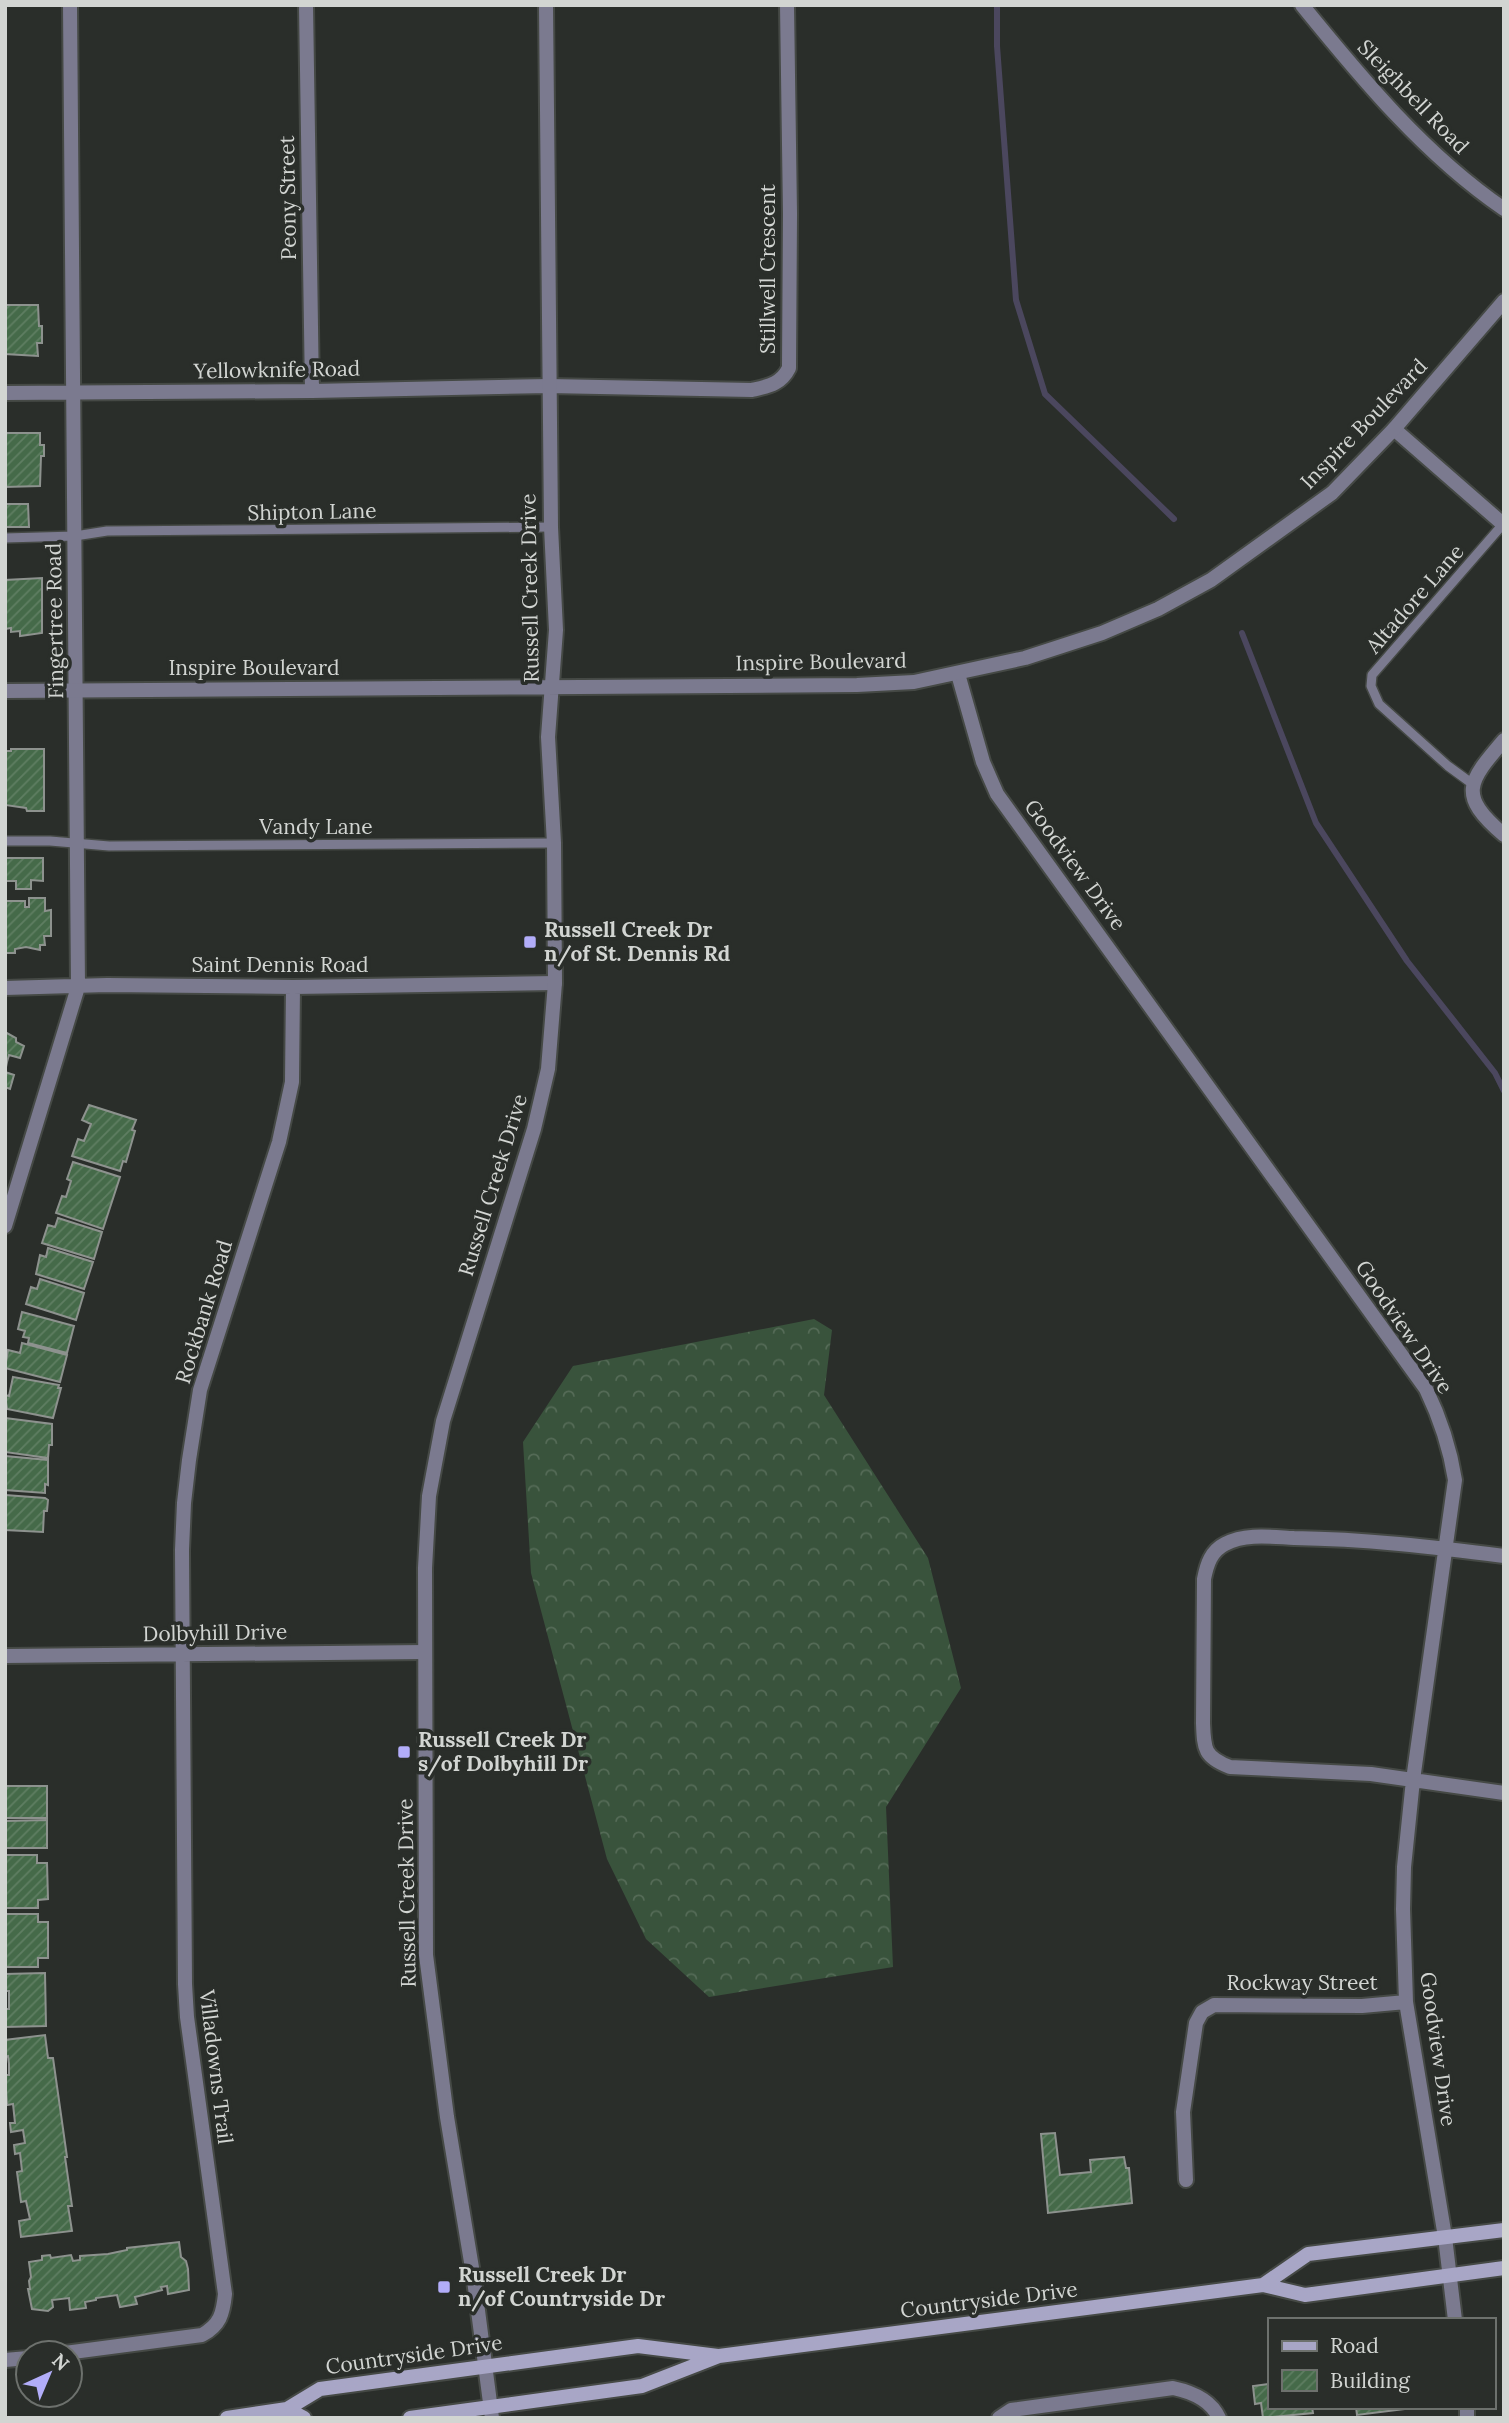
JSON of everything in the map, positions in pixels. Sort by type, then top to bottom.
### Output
[{"type":"main road","name":"Countryside Drive","points":[[1264,2285],[1308,2254],[1504,2230]]},
{"type":"main road","name":"Countryside Drive","points":[[410,2418],[491,2412],[642,2386],[719,2356],[1264,2285],[1305,2295],[1504,2269]]},
{"type":"main road","name":"Countryside Drive","points":[[227,2418],[287,2409],[320,2389],[638,2346],[719,2356]]},
{"type":"main road","points":[[287,2409],[304,2418]]},
{"type":"street","name":"Fingertree Road","points":[[5,1226],[78,987],[70,5]]},
{"type":"street","name":"Peony Street","points":[[306,5],[312,391]]},
{"type":"street","name":"Russell Creek Drive","points":[[491,2412],[445,2104],[426,1955],[425,1569],[429,1496],[443,1421],[534,1129],[548,1069],[555,982],[554,843],[548,737],[556,630],[551,527],[546,5]]},
{"type":"street","name":"Stillwell Crescent","points":[[549,386],[752,390],[772,385],[784,378],[789,368],[787,5]]},
{"type":"street","name":"Sleighbell Road","points":[[1302,5],[1371,89],[1447,163],[1504,209]]},
{"type":"street","name":"Inspire Boulevard","points":[[5,691],[857,685],[914,682],[1025,658],[1102,633],[1158,609],[1211,580],[1332,493],[1394,429],[1504,301]]},
{"type":"street","name":"Yellowknife Road","points":[[5,393],[549,386]]},
{"type":"street","points":[[1394,429],[1503,524]]},
{"type":"street","name":"Goodview Drive","points":[[958,674],[983,762],[997,794],[1426,1389],[1436,1409],[1451,1457],[1455,1480],[1413,1780],[1404,1867],[1403,1909],[1406,2002],[1445,2237],[1455,2318]]},
{"type":"street","points":[[1504,740],[1478,770],[1473,796],[1476,807],[1504,835]]},
{"type":"street","name":"Saint Dennis Road","points":[[5,988],[293,987],[555,982]]},
{"type":"street","name":"Rockbank Road","points":[[182,1654],[184,1503],[196,1413],[211,1352],[288,1109],[292,1082],[293,987]]},
{"type":"street","points":[[1504,1556],[1357,1539],[1241,1539],[1225,1544],[1214,1552],[1207,1564],[1204,1579],[1203,1723],[1204,1746],[1210,1756],[1230,1767],[1371,1774],[1504,1793]]},
{"type":"street","name":"Dolbyhill Drive","points":[[5,1656],[425,1652]]},
{"type":"street","name":"Villadowns Trail","points":[[84,2351],[202,2335],[214,2328],[222,2316],[225,2294],[187,2017],[185,1984],[182,1654]]},
{"type":"street","name":"Rockway Street","points":[[1186,2180],[1183,2112],[1196,2023],[1202,2012],[1214,2005],[1362,2006],[1406,2002]]},
{"type":"street","points":[[999,2418],[1012,2410],[1173,2388],[1195,2394],[1216,2411],[1219,2418]]},
{"type":"lane","name":"Altadore Lane","points":[[1474,785],[1448,766],[1379,704],[1371,686],[1372,675],[1503,524]]},
{"type":"lane","name":"Shipton Lane","points":[[5,538],[75,536],[107,531],[551,527]]},
{"type":"lane","name":"Vandy Lane","points":[[5,841],[50,841],[108,846],[554,843]]},
{"type":"green space","points":[[814,1319],[832,1330],[824,1395],[928,1558],[961,1688],[886,1807],[893,1967],[709,1997],[646,1939],[607,1859],[531,1573],[523,1442],[573,1366]]},
{"type":"building","points":[[5,305],[38,305],[42,343],[37,343],[38,356],[5,354]]},
{"type":"building","points":[[5,433],[40,433],[44,456],[41,456],[40,486],[5,487]]},
{"type":"building","points":[[5,504],[28,504],[29,527],[5,527]]},
{"type":"building","points":[[42,578],[42,633],[20,636],[20,631],[11,632],[11,628],[5,629],[5,580]]},
{"type":"building","points":[[44,749],[44,811],[27,811],[26,808],[5,805],[5,751]]},
{"type":"building","points":[[5,858],[43,858],[43,881],[31,880],[31,889],[16,889],[16,881],[5,881]]},
{"type":"building","points":[[29,898],[45,898],[45,911],[51,910],[51,936],[44,936],[45,945],[40,945],[40,950],[26,947],[15,949],[15,953],[5,953],[5,901],[25,901],[25,907],[29,907]]},
{"type":"building","points":[[5,1032],[24,1046],[20,1058],[9,1055],[5,1072]]},
{"type":"building","points":[[5,1072],[14,1075],[10,1089],[5,1087]]},
{"type":"building","points":[[89,1105],[136,1120],[126,1162],[123,1161],[120,1171],[72,1156],[78,1139],[84,1141],[91,1124],[82,1120]]},
{"type":"building","points":[[73,1162],[120,1177],[103,1229],[56,1213],[62,1196],[66,1197],[71,1181],[67,1179]]},
{"type":"building","points":[[58,1218],[102,1232],[94,1259],[42,1243],[48,1225],[55,1227]]},
{"type":"building","points":[[48,1248],[93,1262],[84,1289],[36,1274],[40,1255],[46,1257]]},
{"type":"building","points":[[40,1279],[84,1293],[76,1320],[26,1304],[31,1287],[37,1289]]},
{"type":"building","points":[[22,1312],[74,1326],[67,1353],[28,1343],[29,1338],[23,1337],[25,1331],[18,1329]]},
{"type":"building","points":[[22,1343],[67,1355],[60,1382],[5,1368],[8,1350],[20,1353]]},
{"type":"building","points":[[13,1377],[59,1385],[58,1388],[61,1388],[53,1418],[7,1409],[5,1395],[9,1396]]},
{"type":"building","points":[[5,1418],[52,1424],[52,1445],[49,1445],[48,1458],[5,1452]]},
{"type":"building","points":[[5,1456],[48,1460],[48,1485],[45,1484],[45,1493],[5,1490]]},
{"type":"building","points":[[5,1495],[48,1500],[47,1511],[44,1511],[43,1532],[5,1530]]},
{"type":"building","points":[[5,1786],[47,1786],[47,1818],[5,1818]]},
{"type":"building","points":[[47,1820],[47,1848],[5,1848],[5,1821]]},
{"type":"building","points":[[5,1855],[37,1855],[37,1863],[47,1863],[48,1899],[38,1900],[38,1908],[5,1908]]},
{"type":"building","points":[[5,1914],[38,1914],[38,1922],[48,1922],[48,1958],[38,1958],[38,1967],[5,1967]]},
{"type":"building","points":[[45,1973],[46,2026],[5,2027],[9,1991],[5,1991],[5,1974]]},
{"type":"building","points":[[45,2035],[48,2058],[53,2058],[67,2157],[72,2206],[68,2206],[72,2231],[21,2237],[19,2221],[30,2219],[26,2201],[21,2202],[17,2172],[22,2171],[20,2153],[15,2154],[14,2145],[25,2143],[23,2130],[11,2132],[10,2123],[15,2123],[13,2104],[7,2105],[5,2075],[9,2075],[9,2064],[8,2056],[5,2057],[5,2040]]},
{"type":"building","points":[[1055,2133],[1060,2175],[1091,2172],[1090,2160],[1124,2157],[1126,2168],[1129,2168],[1132,2203],[1048,2213],[1041,2134]]},
{"type":"building","points":[[179,2242],[181,2257],[186,2261],[188,2269],[189,2290],[168,2294],[167,2286],[161,2287],[162,2290],[135,2297],[137,2304],[120,2307],[117,2295],[85,2302],[86,2308],[70,2310],[69,2298],[52,2300],[53,2307],[48,2311],[32,2309],[28,2289],[31,2277],[29,2262],[42,2260],[42,2256],[50,2255],[51,2258],[71,2255],[73,2261],[80,2260],[80,2256]]},
{"type":"building","points":[[1268,2384],[1268,2409],[1312,2409],[1313,2413],[1263,2418],[1261,2403],[1255,2404],[1253,2386]]},
{"type":"building","points":[[1356,2409],[1404,2409],[1357,2415]]},
{"type":"waterway","points":[[997,5],[997,46],[1016,300],[1045,394],[1174,519]]},
{"type":"waterway","points":[[1242,633],[1316,823],[1407,961],[1495,1073],[1504,1091]]},
{"type":"place","name":"Russell Creek Dr n/of St. Dennis Rd","points":[[530,942]]},
{"type":"place","name":"Russell Creek Dr s/of Dolbyhill Dr","points":[[404,1752]]},
{"type":"place","name":"Russell Creek Dr n/of Countryside Dr","points":[[444,2287]]}]
